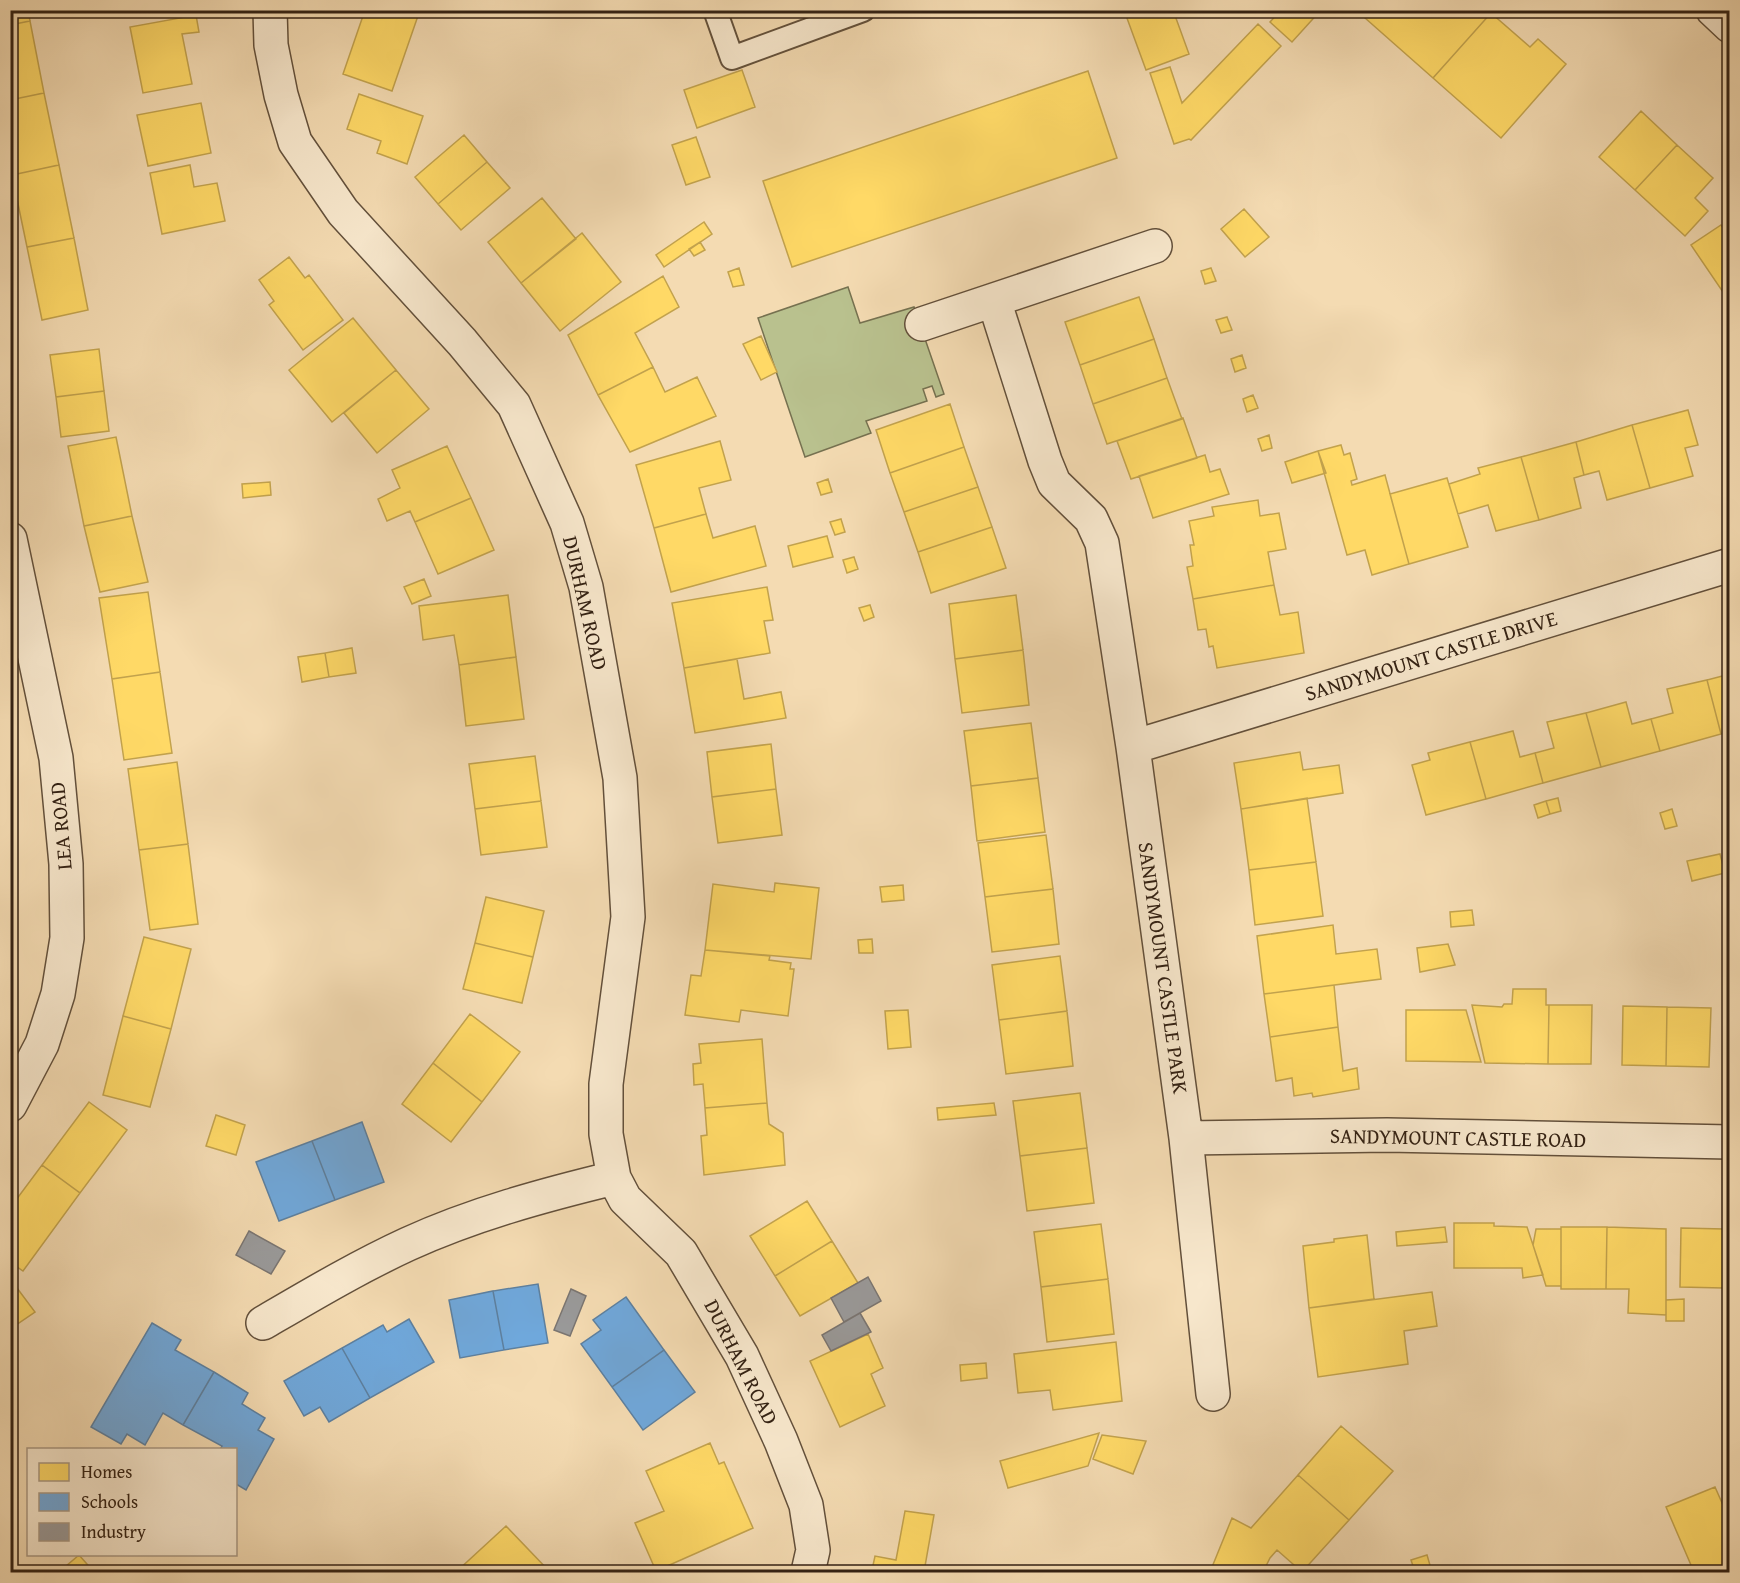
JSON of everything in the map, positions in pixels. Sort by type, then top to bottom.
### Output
[{"type":"street","name":"DURHAM ROAD","points":[[270,10],[271,45],[281,95],[296,142],[343,212],[462,342],[514,405],[567,523],[586,587],[620,778],[628,916],[606,1084],[606,1134],[614,1178],[625,1199],[681,1253],[742,1356],[781,1441],[806,1505],[813,1550],[808,1572]]},
{"type":"street","points":[[1713,10],[1730,26]]},
{"type":"street","points":[[922,324],[1155,246]]},
{"type":"street","name":"SANDYMOUNT CASTLE PARK","points":[[994,300],[1054,483],[1091,519],[1102,543],[1133,747],[1186,1138],[1213,1394]]},
{"type":"street","name":"LEA ROAD","points":[[10,539],[56,758],[66,864],[67,938],[58,994],[42,1044],[10,1105]]},
{"type":"street","name":"SANDYMOUNT CASTLE DRIVE","points":[[1133,747],[1730,565]]},
{"type":"street","name":"SANDYMOUNT CASTLE ROAD","points":[[1186,1138],[1387,1135],[1730,1142]]},
{"type":"street","points":[[263,1323],[342,1276],[410,1243],[526,1200],[614,1178]]},
{"type":"lane","points":[[715,10],[732,58],[863,10]]},
{"type":"green space","points":[[848,287],[860,323],[914,307],[944,394],[936,397],[932,386],[923,389],[927,401],[866,421],[871,433],[805,457],[758,318]]},
{"type":"building: Homes","points":[[10,10],[28,10],[30,21],[10,25]]},
{"type":"building: Homes","points":[[365,10],[420,10],[392,91],[343,74]]},
{"type":"building: Homes","points":[[1124,10],[1173,10],[1189,54],[1146,70]]},
{"type":"building: Homes","points":[[1281,10],[1321,10],[1292,42],[1270,22]]},
{"type":"building: Homes","points":[[1372,10],[1488,10],[1491,13],[1433,78],[1365,18]]},
{"type":"building: Homes","points":[[1491,13],[1530,47],[1538,39],[1566,64],[1501,138],[1433,78]]},
{"type":"building: Homes","points":[[196,15],[199,32],[182,34],[192,84],[143,93],[130,27]]},
{"type":"building: Homes","points":[[30,21],[44,93],[10,100],[10,25]]},
{"type":"building: Homes","points":[[1258,24],[1281,46],[1191,140],[1174,144],[1150,73],[1170,67],[1182,103]]},
{"type":"building: Homes","points":[[742,70],[755,107],[697,128],[684,90]]},
{"type":"building: Homes","points":[[1088,71],[1117,158],[792,267],[763,181]]},
{"type":"building: Homes","points":[[44,93],[59,165],[12,175],[10,100]]},
{"type":"building: Homes","points":[[359,94],[423,116],[407,164],[377,153],[381,141],[347,129]]},
{"type":"building: Homes","points":[[201,103],[211,153],[148,166],[137,115]]},
{"type":"building: Homes","points":[[1641,111],[1677,145],[1635,190],[1599,157]]},
{"type":"building: Homes","points":[[464,135],[487,162],[438,204],[415,177]]},
{"type":"building: Homes","points":[[696,137],[710,177],[686,185],[672,145]]},
{"type":"building: Homes","points":[[1677,145],[1713,178],[1695,198],[1708,211],[1685,236],[1635,190]]},
{"type":"building: Homes","points":[[487,162],[510,188],[461,230],[438,204]]},
{"type":"building: Homes","points":[[59,165],[74,238],[27,247],[12,175]]},
{"type":"building: Homes","points":[[190,165],[194,187],[217,183],[225,221],[162,234],[150,173]]},
{"type":"building: Homes","points":[[542,198],[576,239],[521,283],[488,242]]},
{"type":"building: Homes","points":[[1244,209],[1269,237],[1245,257],[1221,229]]},
{"type":"building: Homes","points":[[704,222],[712,234],[664,267],[656,255]]},
{"type":"building: Homes","points":[[1721,225],[1730,237],[1730,296],[1727,298],[1691,245]]},
{"type":"building: Homes","points":[[582,233],[621,282],[560,331],[521,283]]},
{"type":"building: Homes","points":[[74,238],[88,310],[42,320],[27,247]]},
{"type":"building: Homes","points":[[700,242],[705,250],[694,256],[689,249]]},
{"type":"building: Homes","points":[[289,257],[305,278],[309,275],[343,320],[303,350],[269,305],[274,301],[259,280]]},
{"type":"building: Homes","points":[[739,268],[744,285],[733,287],[728,272]]},
{"type":"building: Homes","points":[[1211,268],[1216,281],[1205,284],[1201,271]]},
{"type":"building: Homes","points":[[663,276],[679,307],[635,333],[653,367],[598,395],[568,335]]},
{"type":"building: Homes","points":[[1139,297],[1154,339],[1080,365],[1065,322]]},
{"type":"building: Homes","points":[[1227,317],[1232,330],[1221,333],[1216,320]]},
{"type":"building: Homes","points":[[353,318],[396,370],[332,422],[289,370]]},
{"type":"building: Homes","points":[[761,336],[777,372],[761,380],[743,344]]},
{"type":"building: Homes","points":[[1154,339],[1167,378],[1093,404],[1080,365]]},
{"type":"building: Homes","points":[[99,349],[104,391],[56,397],[50,355]]},
{"type":"building: Homes","points":[[1242,355],[1246,368],[1235,372],[1231,359]]},
{"type":"building: Homes","points":[[653,367],[665,392],[697,377],[716,416],[630,452],[598,395]]},
{"type":"building: Homes","points":[[396,370],[429,409],[377,453],[344,413]]},
{"type":"building: Homes","points":[[1167,378],[1182,419],[1107,444],[1093,404]]},
{"type":"building: Homes","points":[[104,391],[109,431],[61,437],[56,397]]},
{"type":"building: Homes","points":[[1253,395],[1258,408],[1247,412],[1243,399]]},
{"type":"building: Homes","points":[[950,404],[964,447],[890,473],[876,430]]},
{"type":"building: Homes","points":[[1688,410],[1698,445],[1685,448],[1693,476],[1650,488],[1632,425]]},
{"type":"building: Homes","points":[[1183,418],[1197,458],[1131,479],[1117,441]]},
{"type":"building: Homes","points":[[1632,425],[1650,488],[1607,500],[1599,471],[1584,475],[1576,442]]},
{"type":"building: Homes","points":[[1269,435],[1272,448],[1262,451],[1258,439]]},
{"type":"building: Homes","points":[[116,437],[132,516],[84,526],[68,446]]},
{"type":"building: Homes","points":[[720,441],[731,480],[699,488],[706,514],[654,528],[636,465]]},
{"type":"building: Homes","points":[[1576,442],[1584,475],[1574,478],[1581,508],[1539,520],[1521,457]]},
{"type":"building: Homes","points":[[1341,445],[1344,455],[1350,453],[1357,479],[1351,481],[1352,485],[1385,475],[1409,564],[1372,575],[1365,550],[1347,555],[1318,451]]},
{"type":"building: Homes","points":[[447,446],[471,498],[415,522],[410,511],[387,521],[378,499],[400,488],[392,470]]},
{"type":"building: Homes","points":[[964,447],[978,487],[904,512],[890,473]]},
{"type":"building: Homes","points":[[1318,451],[1326,473],[1292,483],[1285,462]]},
{"type":"building: Homes","points":[[1205,455],[1210,472],[1220,469],[1229,494],[1153,518],[1139,476]]},
{"type":"building: Homes","points":[[1521,457],[1539,520],[1496,531],[1488,505],[1458,514],[1449,484],[1480,474],[1478,468]]},
{"type":"building: Homes","points":[[1447,478],[1468,547],[1409,564],[1390,494]]},
{"type":"building: Homes","points":[[828,479],[832,492],[821,495],[817,483]]},
{"type":"building: Homes","points":[[270,482],[271,495],[243,498],[242,484]]},
{"type":"building: Homes","points":[[978,487],[992,527],[918,552],[904,512]]},
{"type":"building: Homes","points":[[471,498],[494,550],[438,574],[415,522]]},
{"type":"building: Homes","points":[[1258,500],[1260,516],[1279,513],[1286,549],[1268,552],[1274,585],[1193,599],[1187,567],[1193,566],[1190,545],[1194,545],[1189,521],[1214,516],[1212,507]]},
{"type":"building: Homes","points":[[706,514],[713,538],[755,526],[766,566],[671,592],[654,528]]},
{"type":"building: Homes","points":[[132,516],[148,582],[100,592],[84,526]]},
{"type":"building: Homes","points":[[841,519],[845,532],[835,535],[830,522]]},
{"type":"building: Homes","points":[[992,527],[1006,568],[931,593],[918,552]]},
{"type":"building: Homes","points":[[827,536],[833,557],[793,567],[788,546]]},
{"type":"building: Homes","points":[[854,557],[858,569],[847,573],[843,560]]},
{"type":"building: Homes","points":[[424,579],[431,596],[412,604],[404,587]]},
{"type":"building: Homes","points":[[1274,585],[1280,615],[1298,612],[1304,653],[1217,668],[1213,646],[1209,647],[1206,629],[1198,630],[1193,599]]},
{"type":"building: Homes","points":[[767,587],[773,620],[764,621],[770,653],[684,668],[672,603]]},
{"type":"building: Homes","points":[[148,592],[160,672],[112,679],[99,598]]},
{"type":"building: Homes","points":[[508,595],[516,657],[459,665],[454,635],[423,640],[419,606]]},
{"type":"building: Homes","points":[[1016,595],[1023,650],[955,659],[949,604]]},
{"type":"building: Homes","points":[[870,605],[874,617],[864,621],[859,608]]},
{"type":"building: Homes","points":[[352,648],[356,673],[329,677],[325,653]]},
{"type":"building: Homes","points":[[1023,650],[1029,705],[962,713],[955,659]]},
{"type":"building: Homes","points":[[325,653],[329,677],[302,682],[298,657]]},
{"type":"building: Homes","points":[[516,657],[524,719],[466,726],[459,665]]},
{"type":"building: Homes","points":[[737,659],[744,699],[781,692],[786,718],[695,733],[684,668]]},
{"type":"building: Homes","points":[[160,672],[172,753],[124,760],[112,679]]},
{"type":"building: Homes","points":[[1730,674],[1730,731],[1721,734],[1707,680]]},
{"type":"building: Homes","points":[[1707,680],[1721,734],[1660,751],[1651,719],[1673,713],[1667,689]]},
{"type":"building: Homes","points":[[1626,702],[1632,724],[1651,719],[1660,751],[1601,767],[1586,713]]},
{"type":"building: Homes","points":[[1586,713],[1601,767],[1543,783],[1535,753],[1554,748],[1547,722]]},
{"type":"building: Homes","points":[[1031,723],[1038,778],[971,786],[964,731]]},
{"type":"building: Homes","points":[[1513,731],[1520,757],[1535,753],[1543,783],[1486,799],[1470,742]]},
{"type":"building: Homes","points":[[1470,742],[1486,799],[1426,815],[1412,765],[1430,760],[1428,753]]},
{"type":"building: Homes","points":[[771,744],[776,789],[712,797],[707,752]]},
{"type":"building: Homes","points":[[1300,752],[1303,770],[1339,765],[1343,793],[1241,809],[1234,763]]},
{"type":"building: Homes","points":[[535,756],[541,801],[475,809],[469,764]]},
{"type":"building: Homes","points":[[177,762],[188,844],[139,850],[128,769]]},
{"type":"building: Homes","points":[[1038,778],[1045,832],[977,841],[971,786]]},
{"type":"building: Homes","points":[[776,789],[782,835],[718,843],[712,797]]},
{"type":"building: Homes","points":[[1307,798],[1316,862],[1249,870],[1241,809]]},
{"type":"building: Homes","points":[[1558,798],[1561,811],[1550,814],[1546,801]]},
{"type":"building: Homes","points":[[541,801],[547,847],[481,855],[475,809]]},
{"type":"building: Homes","points":[[1546,801],[1550,814],[1538,818],[1534,805]]},
{"type":"building: Homes","points":[[1672,809],[1677,826],[1665,829],[1660,813]]},
{"type":"building: Homes","points":[[1046,835],[1053,889],[985,897],[978,843]]},
{"type":"building: Homes","points":[[188,844],[198,924],[150,930],[139,850]]},
{"type":"building: Homes","points":[[1720,854],[1725,873],[1692,881],[1687,861]]},
{"type":"building: Homes","points":[[1316,862],[1323,916],[1255,925],[1249,870]]},
{"type":"building: Homes","points":[[775,883],[819,888],[811,959],[705,950],[713,884],[774,892]]},
{"type":"building: Homes","points":[[903,885],[904,900],[882,902],[880,887]]},
{"type":"building: Homes","points":[[1053,889],[1059,944],[992,952],[985,897]]},
{"type":"building: Homes","points":[[486,897],[544,911],[533,957],[475,943]]},
{"type":"building: Homes","points":[[1472,910],[1474,925],[1451,927],[1450,912]]},
{"type":"building: Homes","points":[[1333,925],[1336,954],[1377,949],[1381,979],[1264,994],[1257,936]]},
{"type":"building: Homes","points":[[144,937],[191,949],[171,1029],[123,1016]]},
{"type":"building: Homes","points":[[872,939],[873,953],[859,953],[858,940]]},
{"type":"building: Homes","points":[[475,943],[533,957],[522,1003],[463,989]]},
{"type":"building: Homes","points":[[1448,944],[1455,965],[1420,972],[1417,948]]},
{"type":"building: Homes","points":[[705,950],[770,956],[769,960],[791,963],[790,969],[794,969],[788,1016],[741,1010],[739,1022],[685,1015],[691,975],[701,976]]},
{"type":"building: Homes","points":[[1060,956],[1067,1011],[999,1020],[992,965]]},
{"type":"building: Homes","points":[[1334,985],[1338,1027],[1270,1037],[1264,994]]},
{"type":"building: Homes","points":[[1513,989],[1546,989],[1546,1005],[1549,1005],[1548,1064],[1485,1063],[1472,1005],[1502,1007],[1504,1004],[1512,1004]]},
{"type":"building: Homes","points":[[1549,1005],[1592,1005],[1591,1064],[1548,1064]]},
{"type":"building: Homes","points":[[1623,1006],[1667,1007],[1666,1066],[1622,1065]]},
{"type":"building: Homes","points":[[1667,1007],[1711,1008],[1709,1067],[1666,1066]]},
{"type":"building: Homes","points":[[908,1010],[911,1047],[888,1049],[885,1011]]},
{"type":"building: Homes","points":[[1406,1010],[1466,1010],[1481,1062],[1406,1061]]},
{"type":"building: Homes","points":[[1067,1011],[1073,1066],[1006,1074],[999,1020]]},
{"type":"building: Homes","points":[[470,1014],[520,1052],[482,1102],[433,1063]]},
{"type":"building: Homes","points":[[123,1016],[171,1029],[150,1107],[103,1095]]},
{"type":"building: Homes","points":[[1338,1027],[1343,1071],[1357,1068],[1359,1089],[1313,1097],[1312,1093],[1294,1096],[1292,1078],[1276,1081],[1270,1037]]},
{"type":"building: Homes","points":[[762,1039],[767,1103],[705,1108],[703,1084],[694,1085],[693,1064],[701,1063],[699,1044]]},
{"type":"building: Homes","points":[[433,1063],[482,1102],[451,1142],[402,1104]]},
{"type":"building: Homes","points":[[1080,1093],[1087,1148],[1020,1156],[1013,1101]]},
{"type":"building: Homes","points":[[89,1102],[127,1130],[80,1193],[42,1165]]},
{"type":"building: Homes","points":[[767,1103],[769,1124],[783,1133],[785,1165],[704,1175],[701,1136],[707,1135],[705,1108]]},
{"type":"building: Homes","points":[[994,1103],[996,1115],[938,1120],[937,1108]]},
{"type":"building: Homes","points":[[216,1115],[245,1125],[236,1155],[206,1146]]},
{"type":"building: Homes","points":[[1087,1148],[1094,1203],[1027,1211],[1020,1156]]},
{"type":"building: Homes","points":[[42,1165],[80,1193],[23,1271],[10,1262],[10,1208]]},
{"type":"building: Homes","points":[[807,1201],[832,1241],[775,1276],[750,1236]]},
{"type":"building: Homes","points":[[1454,1223],[1494,1223],[1494,1226],[1527,1227],[1543,1275],[1523,1278],[1522,1268],[1454,1268]]},
{"type":"building: Homes","points":[[1101,1224],[1108,1279],[1041,1287],[1034,1232]]},
{"type":"building: Homes","points":[[1445,1227],[1447,1242],[1397,1246],[1396,1232]]},
{"type":"building: Homes","points":[[1561,1227],[1607,1227],[1606,1289],[1561,1289]]},
{"type":"building: Homes","points":[[1607,1227],[1666,1229],[1666,1315],[1628,1313],[1629,1289],[1606,1289]]},
{"type":"building: Homes","points":[[1681,1228],[1724,1229],[1723,1288],[1680,1287]]},
{"type":"building: Homes","points":[[1536,1229],[1561,1229],[1561,1286],[1546,1286],[1533,1245]]},
{"type":"building: Homes","points":[[1724,1229],[1730,1229],[1730,1288],[1723,1288]]},
{"type":"building: Homes","points":[[1367,1235],[1374,1299],[1309,1308],[1303,1246]]},
{"type":"building: Homes","points":[[832,1241],[858,1283],[800,1316],[775,1276]]},
{"type":"building: Homes","points":[[1108,1279],[1114,1334],[1047,1342],[1041,1287]]},
{"type":"building: Homes","points":[[17,1288],[35,1312],[10,1329],[10,1293]]},
{"type":"building: Homes","points":[[1432,1292],[1437,1326],[1404,1331],[1408,1364],[1318,1377],[1309,1308]]},
{"type":"building: Homes","points":[[1684,1299],[1684,1321],[1666,1321],[1666,1300]]},
{"type":"building: Homes","points":[[868,1334],[883,1368],[871,1374],[885,1406],[840,1427],[810,1361]]},
{"type":"building: Homes","points":[[1116,1342],[1122,1401],[1053,1410],[1050,1390],[1018,1393],[1014,1354]]},
{"type":"building: Homes","points":[[986,1363],[987,1378],[961,1381],[960,1365]]},
{"type":"building: Homes","points":[[1341,1426],[1393,1471],[1349,1520],[1298,1475]]},
{"type":"building: Homes","points":[[1099,1433],[1088,1466],[1008,1488],[1000,1461]]},
{"type":"building: Homes","points":[[1102,1435],[1146,1441],[1133,1474],[1093,1459]]},
{"type":"building: Homes","points":[[710,1443],[719,1464],[724,1462],[753,1528],[656,1571],[635,1523],[664,1511],[646,1471]]},
{"type":"building: Homes","points":[[1298,1475],[1349,1520],[1302,1572],[1277,1550],[1263,1572],[1210,1572],[1232,1518],[1251,1528]]},
{"type":"building: Homes","points":[[1715,1487],[1730,1521],[1730,1571],[1694,1572],[1666,1507]]},
{"type":"building: Homes","points":[[905,1511],[934,1515],[924,1572],[853,1572],[854,1566],[872,1570],[875,1556],[896,1560]]},
{"type":"building: Homes","points":[[506,1526],[550,1572],[456,1572]]},
{"type":"building: Homes","points":[[1427,1555],[1432,1572],[1415,1572],[1411,1560]]},
{"type":"building: Homes","points":[[80,1556],[94,1572],[59,1572]]},
{"type":"building: Schools","points":[[362,1122],[384,1182],[335,1200],[312,1141]]},
{"type":"building: Schools","points":[[312,1141],[335,1200],[279,1221],[256,1162]]},
{"type":"building: Schools","points":[[538,1284],[548,1343],[504,1350],[493,1291]]},
{"type":"building: Schools","points":[[493,1291],[504,1350],[460,1358],[449,1300]]},
{"type":"building: Schools","points":[[626,1297],[664,1350],[612,1387],[581,1344],[601,1330],[593,1320]]},
{"type":"building: Schools","points":[[409,1319],[434,1362],[370,1398],[342,1348],[383,1325],[387,1332]]},
{"type":"building: Schools","points":[[152,1323],[181,1340],[175,1350],[214,1372],[183,1425],[163,1413],[145,1445],[127,1434],[121,1444],[91,1427]]},
{"type":"building: Schools","points":[[342,1348],[370,1398],[329,1422],[320,1407],[304,1416],[284,1381]]},
{"type":"building: Schools","points":[[664,1350],[695,1392],[643,1430],[612,1387]]},
{"type":"building: Schools","points":[[214,1372],[248,1393],[242,1404],[265,1418],[258,1430],[274,1439],[246,1490],[237,1485],[237,1448],[221,1448],[222,1446],[183,1425]]},
{"type":"building: Industry","points":[[249,1231],[285,1251],[271,1274],[236,1255]]},
{"type":"building: Industry","points":[[868,1277],[881,1301],[844,1322],[831,1298]]},
{"type":"building: Industry","points":[[571,1289],[586,1296],[570,1336],[554,1330]]},
{"type":"building: Industry","points":[[860,1313],[871,1332],[831,1351],[822,1335]]}]
